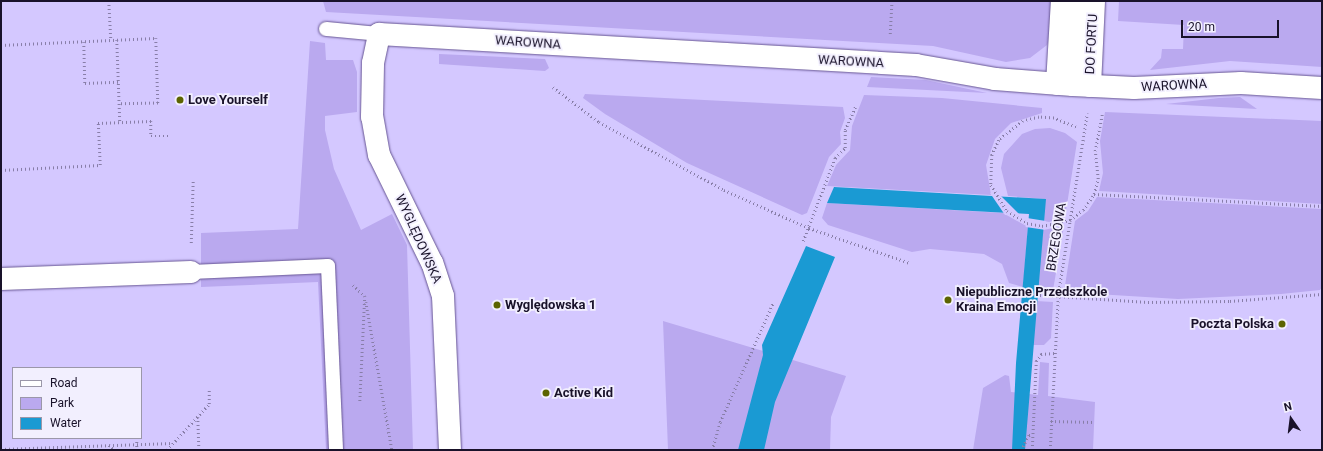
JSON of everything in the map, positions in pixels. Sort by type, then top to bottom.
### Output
[{"type":"street","points":[[1062,1],[1073,85]]},
{"type":"street","name":"DO FORTU","points":[[1073,85],[1078,1]]},
{"type":"street","name":"DO FORTU","points":[[1073,85],[1094,1]]},
{"type":"street","name":"WAROWNA","points":[[380,34],[916,65],[995,78],[1073,85],[1241,84],[1322,88]]},
{"type":"street","name":"WYGLĘDOWSKA","points":[[380,34],[373,63],[372,117],[379,155],[432,263],[443,296],[450,450]]},
{"type":"street","points":[[1,279],[191,262]]},
{"type":"lane","points":[[326,28],[380,34]]},
{"type":"lane","points":[[191,262],[328,266],[336,450]]},
{"type":"path","points":[[110,1],[111,40]]},
{"type":"path","points":[[890,34],[892,1]]},
{"type":"path","points":[[1,45],[156,38],[158,102],[119,104]]},
{"type":"path","points":[[117,40],[120,122]]},
{"type":"path","points":[[84,42],[85,83],[118,82]]},
{"type":"path","points":[[553,87],[599,122],[652,153],[808,228],[910,263]]},
{"type":"path","points":[[803,241],[835,158],[844,148],[845,130],[856,105]]},
{"type":"path","points":[[1076,128],[1054,118],[1044,116],[1023,121],[999,140],[992,155],[992,185],[1002,206],[1020,220],[1034,225],[1058,224],[1070,220],[1094,194],[1098,179],[1095,151],[1103,107]]},
{"type":"path","points":[[1,170],[100,165],[98,123],[151,121],[151,136],[169,136]]},
{"type":"path","name":"BRZEGOWA","points":[[1050,450],[1058,295],[1085,123]]},
{"type":"path","points":[[191,262],[194,182]]},
{"type":"path","points":[[1094,194],[1322,206]]},
{"type":"path","points":[[347,286],[353,285],[365,296],[392,450]]},
{"type":"path","points":[[998,288],[1040,295],[1189,302],[1322,294]]},
{"type":"path","points":[[360,407],[365,296]]},
{"type":"path","points":[[712,450],[720,422],[773,303]]},
{"type":"path","points":[[1032,450],[1036,361],[1041,354],[1055,354]]},
{"type":"path","points":[[167,450],[210,404],[209,390]]},
{"type":"path","points":[[198,417],[199,450]]},
{"type":"path","points":[[1051,421],[1094,422]]},
{"type":"path","points":[[1021,450],[1029,435],[1033,435]]},
{"type":"path","points":[[137,439],[137,450]]},
{"type":"path","points":[[1,449],[173,443]]},
{"type":"path","points":[[109,445],[114,450]]},
{"type":"green space","points":[[323,1],[1051,1],[1052,34],[1047,45],[1030,58],[1006,62],[933,46],[326,12]]},
{"type":"green space","points":[[1119,1],[1322,1],[1322,67],[1230,61],[1150,70],[1161,58],[1162,49],[1183,49],[1184,25],[1118,21]]},
{"type":"green space","points":[[310,41],[325,43],[326,60],[353,60],[357,72],[357,112],[325,116],[325,130],[334,169],[361,230],[392,214],[407,245],[413,450],[326,450],[318,282],[201,287],[201,233],[298,229]]},
{"type":"green space","points":[[439,54],[545,59],[549,68],[545,71],[439,64]]},
{"type":"green space","points":[[871,77],[926,80],[987,93],[867,87]]},
{"type":"green space","points":[[585,94],[843,107],[845,118],[840,132],[841,144],[829,157],[807,213],[802,215],[687,163],[605,114],[583,98]]},
{"type":"green space","points":[[864,95],[942,98],[1042,108],[1042,113],[1011,123],[995,139],[986,165],[991,195],[827,186],[836,165],[850,150],[852,126]]},
{"type":"green space","points":[[1240,97],[1257,109],[1166,104],[1219,98]]},
{"type":"green space","points":[[1105,112],[1322,121],[1322,204],[1099,191],[1103,173],[1100,141]]},
{"type":"green space","points":[[1050,128],[1065,133],[1077,142],[1065,217],[1049,222],[1044,221],[1045,199],[1008,196],[1001,168],[1004,154],[1022,134],[1035,129]]},
{"type":"green space","points":[[1097,197],[1322,209],[1322,287],[1320,290],[1281,294],[1178,299],[1064,292],[1075,221],[1088,211]]},
{"type":"green space","points":[[827,203],[1003,213],[1028,227],[1023,287],[1009,283],[1002,264],[984,254],[930,249],[912,252],[828,225],[822,218]]},
{"type":"green space","points":[[1064,226],[1053,290],[1037,289],[1043,230]]},
{"type":"green space","points":[[1036,301],[1053,302],[1051,338],[1044,345],[1032,345]]},
{"type":"green space","points":[[663,321],[846,376],[831,417],[830,450],[668,450]]},
{"type":"green space","points":[[1040,362],[1049,363],[1048,396],[1095,402],[1093,450],[973,450],[983,388],[1005,375],[1009,376],[1011,392],[1038,395]]},
{"type":"water","points":[[834,187],[1046,199],[1025,450],[1012,450],[1016,363],[1029,214],[827,203]]},
{"type":"water","points":[[806,246],[835,257],[775,402],[764,450],[738,450],[763,355],[762,345]]},
{"type":"pier","points":[[990,193],[999,194],[1021,216],[1005,215]]},
{"type":"pier","points":[[1027,218],[1046,221],[1044,230],[1026,227]]},
{"type":"place","name":"Love Yourself","points":[[180,100]]},
{"type":"place","name":"Niepubliczne Przedszkole Kraina Emocji","points":[[948,300]]},
{"type":"place","name":"Wyględowska 1","points":[[497,305]]},
{"type":"place","name":"Poczta Polska","points":[[1282,324]]},
{"type":"place","name":"Active Kid","points":[[546,393]]}]
